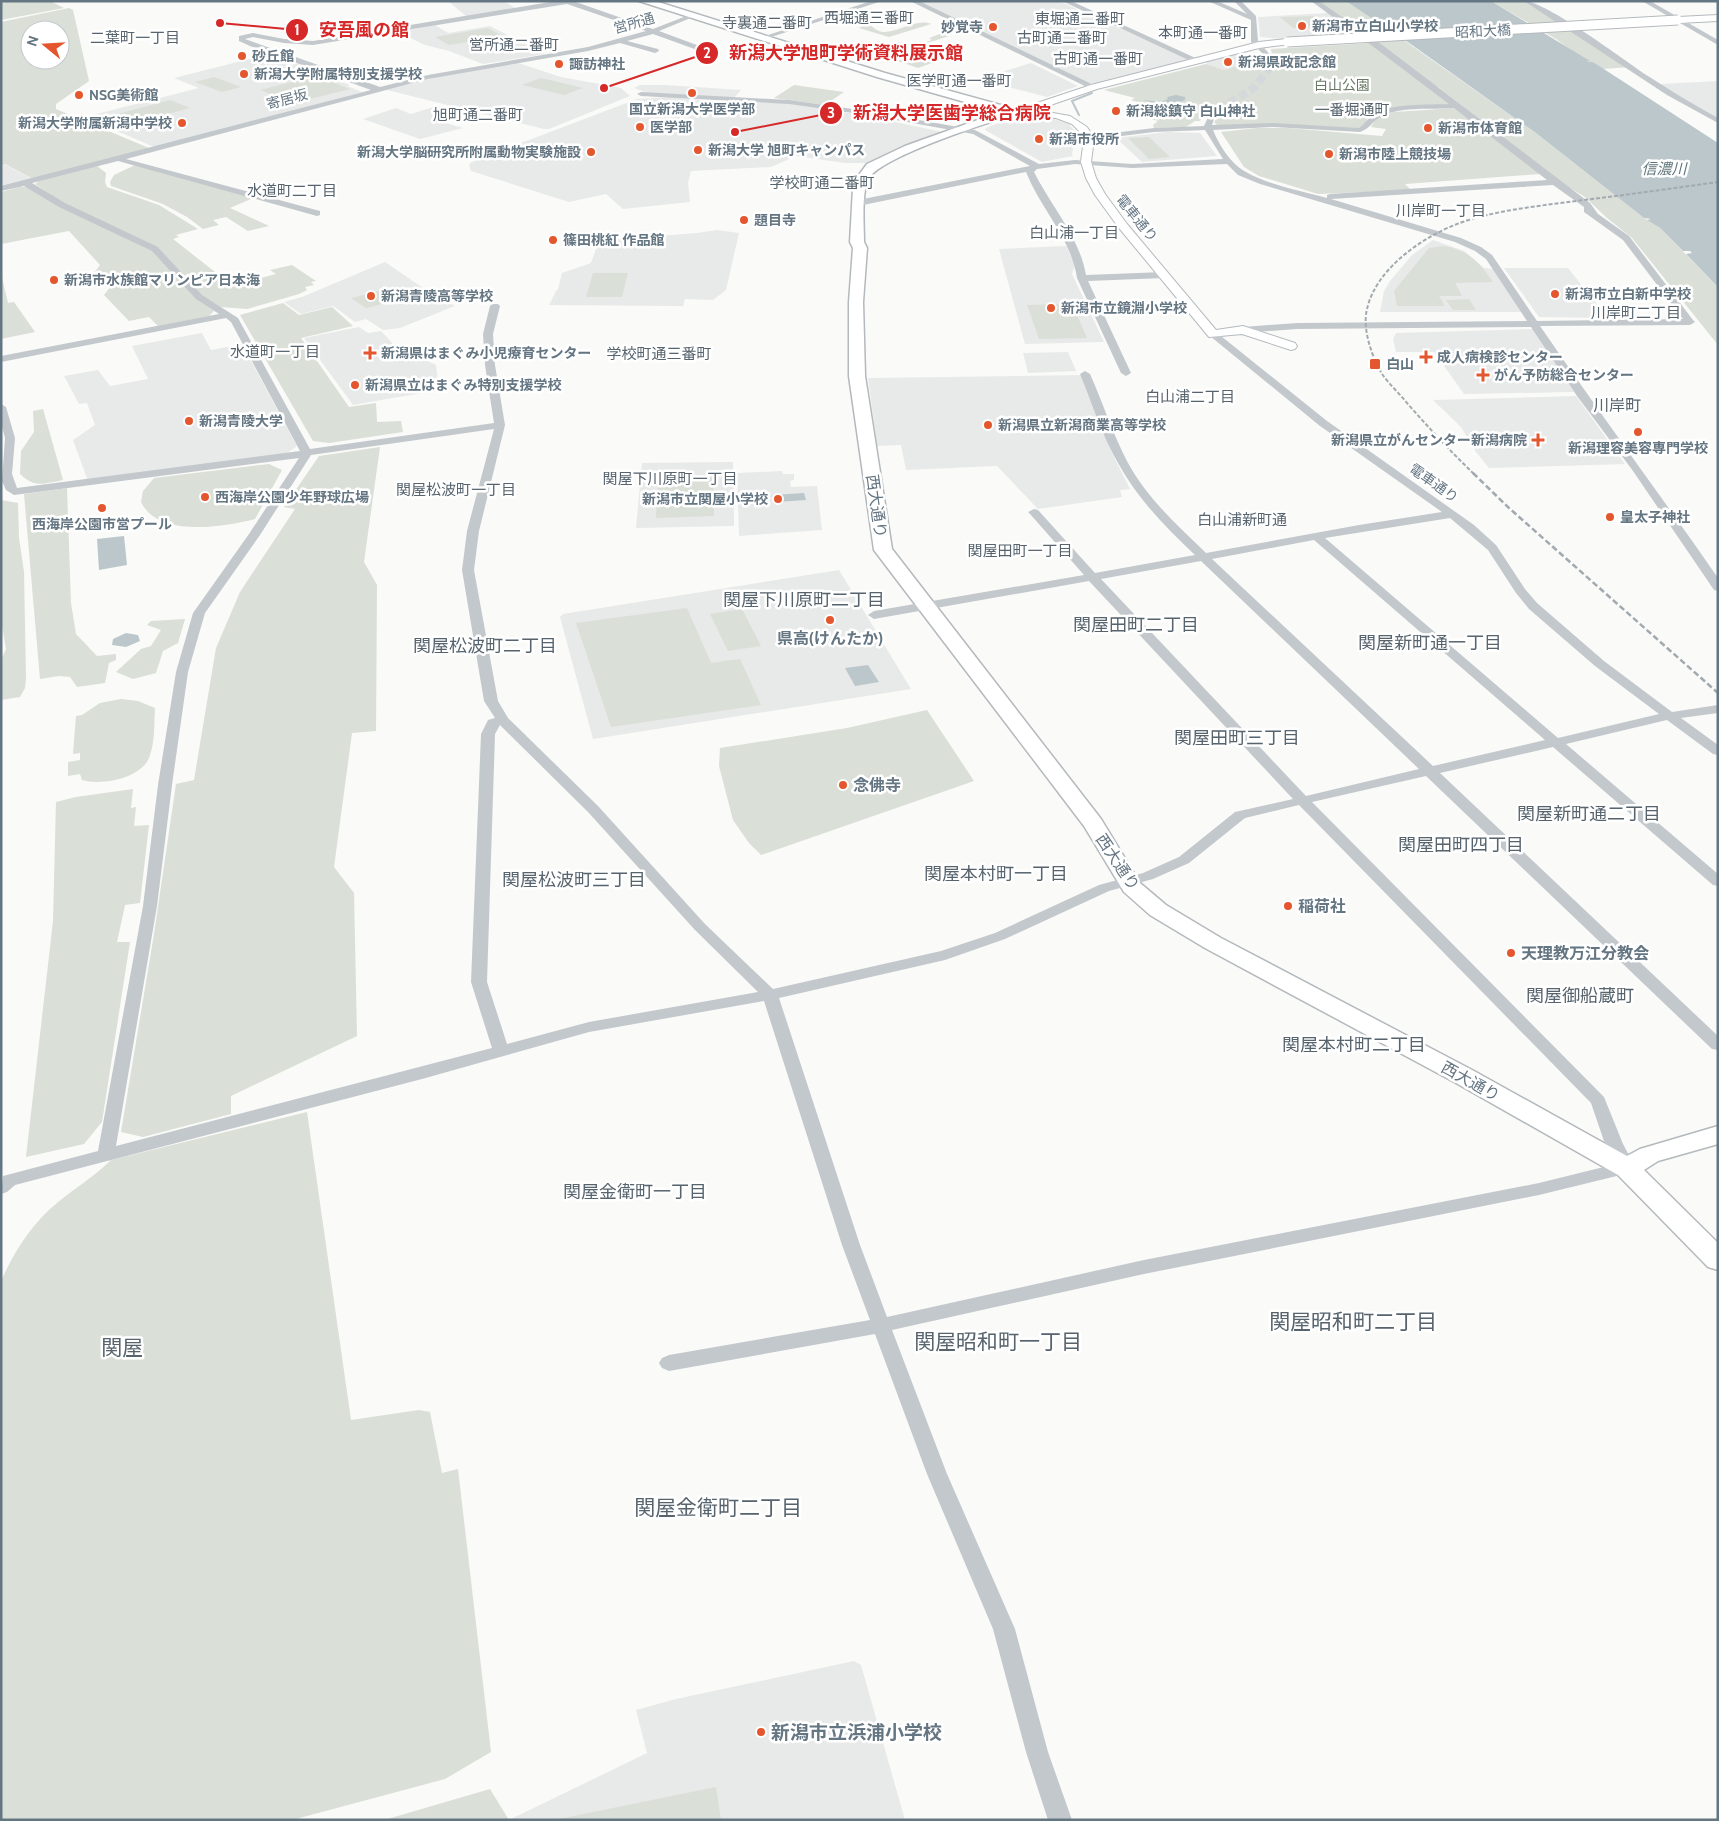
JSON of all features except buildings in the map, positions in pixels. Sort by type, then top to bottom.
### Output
[{"type":"highway","points":[[644,1],[973,102],[1015,112]]},
{"type":"highway","name":"西大通り","points":[[861,207],[856,177],[879,162],[1000,115],[1015,112]]},
{"type":"highway","name":"西大通り","points":[[909,149],[886,164],[874,175],[861,207],[857,242],[860,248],[856,302],[857,376],[883,550],[1093,824],[1132,887],[1158,910],[1190,930],[1458,1073],[1627,1168],[1718,1260]]},
{"type":"highway","points":[[1627,1168],[1649,1155],[1718,1135]]},
{"type":"highway","points":[[1627,1168],[1659,1168],[1718,1150]]},
{"type":"main road","name":"昭和大橋","points":[[1015,112],[1094,87],[1260,45],[1718,18]]},
{"type":"main road","points":[[1049,102],[1046,110],[1076,121],[1089,138],[1086,162]]},
{"type":"main road","points":[[1015,112],[1057,115]]},
{"type":"main road","name":"電車通り","points":[[1086,162],[1096,189],[1104,201],[1213,334]]},
{"type":"main road","points":[[1213,334],[1243,330],[1290,346]]},
{"type":"street","points":[[510,1],[521,8]]},
{"type":"street","points":[[377,89],[252,45],[241,40],[241,37],[253,35],[284,41],[313,43],[569,1],[717,54]]},
{"type":"street","points":[[763,38],[879,1]]},
{"type":"street","points":[[913,1],[1094,87]]},
{"type":"street","points":[[1065,1],[1198,61]]},
{"type":"street","points":[[1211,1],[1254,20]]},
{"type":"street","points":[[1237,1],[1252,14],[1255,42],[1268,55],[1270,64],[1268,69]]},
{"type":"street","points":[[1243,330],[1297,326],[1690,322],[1626,238],[1594,214],[1574,202],[1563,188],[1458,106],[1314,1]]},
{"type":"street","points":[[1527,1],[1577,30],[1679,100],[1718,121]]},
{"type":"street","points":[[1645,1],[1718,43]]},
{"type":"street","name":"営所通","points":[[583,49],[652,32],[691,16]]},
{"type":"street","points":[[620,40],[655,51]]},
{"type":"street","name":"寄居坂","points":[[1,189],[377,89],[484,66],[583,49]]},
{"type":"street","points":[[640,94],[744,101],[779,101],[874,114],[980,134],[1036,166]]},
{"type":"street","points":[[1089,138],[1161,130],[1286,125],[1358,131],[1366,128],[1371,118],[1384,112],[1458,106]]},
{"type":"street","points":[[1219,110],[1209,119],[1209,129],[1229,161],[1240,172],[1250,177],[1458,240],[1478,249],[1492,262],[1581,394],[1637,469],[1718,587]]},
{"type":"street","points":[[118,159],[317,213]]},
{"type":"street","points":[[861,207],[1036,166],[1064,162],[1132,166],[1229,161]]},
{"type":"street","points":[[1036,166],[1030,172],[1038,191],[1070,244],[1082,278],[1126,373]]},
{"type":"street","points":[[1319,198],[1555,182]]},
{"type":"street","points":[[25,183],[62,205],[155,249],[199,297],[235,320],[307,453]]},
{"type":"street","points":[[1082,278],[1164,275]]},
{"type":"street","points":[[495,306],[488,334],[490,365],[500,426],[473,531],[468,570],[491,701],[503,720],[593,809],[700,927],[770,995],[851,1245],[937,1474],[1004,1629],[1037,1752],[1060,1820]]},
{"type":"street","points":[[1,359],[228,316]]},
{"type":"street","name":"電車通り","points":[[1213,334],[1316,418],[1484,539],[1500,555],[1531,604],[1564,634],[1669,716],[1718,751]]},
{"type":"street","points":[[1085,374],[1106,427],[1126,468],[1153,506],[1172,527],[1718,1045]]},
{"type":"street","points":[[1,407],[10,436],[4,469],[10,489],[14,492],[284,458],[307,453],[500,426]]},
{"type":"street","points":[[106,1154],[150,906],[165,785],[182,672],[198,613],[254,535],[307,453]]},
{"type":"street","points":[[669,1363],[882,1325],[1153,1265],[1539,1189],[1627,1168],[1614,1144],[1598,1101],[1302,800],[1034,512]]},
{"type":"street","points":[[874,615],[1204,558],[1316,536],[1451,514]]},
{"type":"street","points":[[1316,536],[1718,882]]},
{"type":"street","points":[[1,1188],[9,1180],[501,1052],[589,1027],[682,1009],[770,995],[945,955],[1000,936],[1104,888],[1148,876],[1184,860],[1240,815],[1669,716],[1718,709]]},
{"type":"street","points":[[501,1052],[479,982],[488,734],[493,723],[503,720]]},
{"type":"shaded area","points":[[448,1],[504,1],[515,8],[467,17]]},
{"type":"shaded area","points":[[918,1],[1059,1],[1190,60],[1096,84],[1090,83]]},
{"type":"shaded area","name":"新潟市立白山小学校","points":[[1328,13],[1355,35],[1282,39],[1260,37],[1258,17]]},
{"type":"shaded area","points":[[435,25],[448,33],[490,26],[545,54],[483,64],[449,51],[425,45],[398,32]]},
{"type":"shaded area","points":[[269,54],[314,70],[362,92],[159,147],[154,147],[85,117],[199,88],[174,78]]},
{"type":"shaded area","name":"新潟県政記念館","points":[[1237,54],[1253,59],[1250,62],[1224,70],[1206,64],[1207,62]]},
{"type":"shaded area","points":[[515,62],[561,77],[621,88],[630,96],[549,129],[544,129],[387,90],[433,78]]},
{"type":"shaded area","points":[[1031,63],[1078,86],[1047,97],[978,79]]},
{"type":"shaded area","points":[[1718,81],[1718,120],[1660,84]]},
{"type":"shaded area","name":"国立新潟大学医学部","points":[[640,85],[741,90],[733,99],[651,94],[634,88]]},
{"type":"shaded area","name":"新潟大学 旭町キャンパス","points":[[669,97],[728,103],[784,103],[868,116],[879,121],[890,121],[943,132],[888,153],[869,163],[845,163],[796,156],[771,167],[691,171],[688,183],[690,202],[623,209],[606,194],[569,202],[471,171],[469,164],[474,161],[637,99]]},
{"type":"shaded area","points":[[437,106],[457,110],[432,119],[463,128],[420,139],[363,119],[396,108],[411,114]]},
{"type":"shaded area","name":"新潟市役所","points":[[1014,117],[1051,118],[1069,124],[1079,137],[1074,142],[1073,156],[1042,162],[985,130]]},
{"type":"shaded area","name":"新潟市役所","points":[[1167,132],[1200,133],[1217,156],[1142,162],[1116,138]]},
{"type":"shaded area","points":[[4,164],[34,180],[1,188],[1,165]]},
{"type":"shaded area","points":[[717,230],[739,233],[726,290],[713,300],[685,299],[683,306],[549,305],[558,289],[562,273],[591,263],[598,243],[607,240]]},
{"type":"shaded area","points":[[1433,240],[1464,251],[1484,268],[1494,269],[1524,312],[1380,312],[1384,291],[1390,281],[1412,255]]},
{"type":"shaded area","name":"新潟市立鏡淵小学校","points":[[1066,246],[1075,265],[1072,274],[1104,342],[1025,344],[999,249]]},
{"type":"shaded area","name":"新潟青陵高等学校","points":[[385,262],[432,294],[455,306],[400,328],[383,330],[366,319],[355,322],[333,306],[301,314],[284,302],[302,297]]},
{"type":"shaded area","name":"新潟市立白新中学校","points":[[1504,268],[1568,268],[1608,318],[1539,317]]},
{"type":"shaded area","points":[[359,327],[368,333],[381,331],[394,345],[393,352],[408,352],[436,365],[439,390],[353,405],[304,338]]},
{"type":"shaded area","points":[[1533,329],[1574,392],[1464,394],[1434,352],[1396,352],[1393,339],[1396,333]]},
{"type":"shaded area","name":"新潟青陵大学","points":[[202,333],[211,350],[243,344],[297,446],[286,454],[88,481],[73,440],[95,425],[87,403],[79,404],[64,376],[98,370],[110,386],[148,379],[132,346]]},
{"type":"shaded area","points":[[1068,352],[1076,371],[1028,373],[1023,353]]},
{"type":"shaded area","name":"新潟県立新潟商業高等学校","points":[[1082,375],[1113,455],[1130,489],[1120,490],[1122,497],[1038,509],[997,466],[906,470],[901,445],[877,446],[868,378]]},
{"type":"shaded area","name":"新潟県立がんセンター新潟病院","points":[[1576,396],[1625,464],[1489,468],[1476,452],[1461,427],[1433,400]]},
{"type":"shaded area","points":[[733,462],[734,526],[636,528],[642,463]]},
{"type":"shaded area","name":"新潟市立関屋小学校","points":[[782,471],[783,474],[794,474],[794,480],[790,481],[791,487],[817,486],[822,530],[739,536],[737,473]]},
{"type":"shaded area","points":[[839,570],[911,689],[593,739],[560,617],[563,614]]},
{"type":"shaded area","name":"新潟市立浜浦小学校","points":[[854,1661],[861,1665],[905,1820],[509,1820],[647,1753],[636,1710],[676,1699]]},
{"type":"green space","points":[[1,1],[50,1],[64,8],[1,20]]},
{"type":"green space","name":"白山公園","points":[[1319,1],[1346,1],[1358,8],[1536,133],[1644,218],[1660,228],[1718,287],[1718,345],[1632,238],[1585,197],[1560,182],[1438,87],[1432,88],[1452,104],[1382,112],[1368,118],[1363,128],[1353,129],[1282,124],[1218,126],[1214,122],[1223,110],[1214,109],[1205,114],[1200,121],[1195,121],[1186,127],[1154,128],[1153,125],[1158,121],[1140,116],[1157,108],[1131,100],[1135,98],[1104,90],[1206,64],[1224,70],[1250,62],[1261,61],[1265,66],[1264,69],[1274,70],[1271,49],[1370,43]]},
{"type":"green space","points":[[1491,1],[1525,1],[1544,11],[1630,67],[1603,69],[1593,62],[1587,62],[1556,39]]},
{"type":"green space","points":[[69,8],[73,10],[89,81],[56,104],[56,109],[149,148],[35,180],[5,164],[1,165],[1,22]]},
{"type":"green space","points":[[889,10],[894,12],[867,24],[878,31],[889,32],[913,24],[931,24],[889,37],[859,28],[866,24],[845,19],[877,13]]},
{"type":"green space","points":[[1315,16],[1328,27],[1293,28],[1280,17]]},
{"type":"green space","points":[[488,28],[502,36],[449,45],[435,37]]},
{"type":"green space","points":[[940,34],[949,36],[903,51],[921,56],[932,52],[946,56],[954,55],[918,68],[869,51],[900,42],[917,45],[932,40],[929,38]]},
{"type":"green space","points":[[316,76],[350,89],[294,103],[260,90]]},
{"type":"green space","points":[[214,77],[241,87],[222,92],[195,82]]},
{"type":"green space","points":[[541,78],[583,88],[564,95],[522,85]]},
{"type":"green space","points":[[794,85],[844,92],[825,105],[774,98]]},
{"type":"green space","points":[[170,100],[190,108],[123,126],[103,118]]},
{"type":"green space","points":[[1455,108],[1541,174],[1405,184],[1411,190],[1318,194],[1259,176],[1244,167],[1221,132],[1257,128],[1288,128],[1382,136],[1386,129],[1371,127],[1377,117],[1394,112]]},
{"type":"green space","points":[[1149,137],[1170,157],[1149,159],[1128,138]]},
{"type":"green space","points":[[96,165],[106,173],[105,182],[107,187],[159,205],[198,229],[176,235],[179,237],[173,239],[224,279],[248,274],[261,278],[276,274],[270,270],[292,265],[316,281],[311,282],[314,285],[305,287],[307,290],[299,294],[247,309],[221,307],[202,296],[159,248],[66,205],[35,184],[39,181]]},
{"type":"green space","points":[[135,165],[258,196],[230,208],[269,226],[248,231],[226,217],[213,220],[219,225],[203,229],[187,217],[163,204],[111,186],[110,182],[114,175]]},
{"type":"green space","points":[[26,187],[153,250],[196,298],[214,311],[209,316],[158,326],[149,317],[129,321],[104,295],[111,286],[95,272],[100,265],[69,231],[1,244],[1,192]]},
{"type":"green space","points":[[1443,246],[1460,250],[1467,254],[1483,268],[1493,282],[1455,283],[1462,296],[1439,296],[1445,306],[1397,306],[1394,291],[1429,248]]},
{"type":"green space","points":[[1,273],[8,303],[14,302],[35,332],[1,339]]},
{"type":"green space","points":[[593,273],[628,273],[622,297],[586,297]]},
{"type":"green space","points":[[396,287],[411,297],[366,308],[351,298]]},
{"type":"green space","points":[[1469,299],[1476,310],[1453,310],[1446,300]]},
{"type":"green space","points":[[283,303],[299,315],[332,307],[353,326],[301,338],[349,407],[376,403],[377,422],[401,421],[403,432],[329,443],[313,441],[240,315]]},
{"type":"green space","points":[[1072,304],[1087,338],[1039,339],[1027,305]]},
{"type":"green space","points":[[43,409],[63,480],[40,484],[30,481],[20,474],[21,451],[34,432],[33,411]]},
{"type":"green space","points":[[380,447],[364,562],[377,585],[376,731],[352,733],[334,867],[354,893],[357,1036],[231,1096],[231,1114],[143,1137],[121,1132],[154,934],[176,784],[194,780],[216,648],[240,592],[295,509],[284,507],[319,456]]},
{"type":"green space","name":"西海岸公園少年野球広場","points":[[269,464],[282,470],[255,519],[210,527],[176,525],[162,521],[150,513],[141,502],[143,491],[154,478]]},
{"type":"green space","points":[[713,475],[714,516],[656,518],[658,477]]},
{"type":"green space","points":[[67,488],[71,603],[76,634],[97,656],[116,654],[116,660],[109,663],[105,683],[77,687],[70,677],[59,676],[40,679],[24,494]]},
{"type":"green space","points":[[1,500],[18,503],[19,538],[24,572],[26,678],[25,688],[20,697],[1,700],[1,660],[6,649],[1,620]]},
{"type":"green space","points":[[687,608],[711,663],[740,659],[761,705],[611,727],[576,623]]},
{"type":"green space","points":[[742,609],[761,646],[728,651],[710,614]]},
{"type":"green space","points":[[185,619],[178,643],[163,651],[156,673],[133,679],[116,672],[141,649],[151,646],[161,630],[147,625],[151,621]]},
{"type":"green space","points":[[121,699],[138,701],[155,708],[153,744],[146,763],[131,775],[111,781],[90,782],[82,780],[80,774],[68,776],[68,762],[80,760],[80,753],[73,754],[76,716],[82,715],[100,703]]},
{"type":"green space","name":"念佛寺","points":[[927,710],[974,781],[761,855],[749,843],[733,820],[719,766],[720,748],[847,728]]},
{"type":"green space","points":[[133,789],[131,808],[136,807],[134,826],[149,825],[140,903],[125,905],[117,942],[130,942],[102,1122],[84,1144],[26,1157],[53,921],[56,802],[76,797]]},
{"type":"green space","points":[[307,1112],[351,1420],[419,1410],[430,1412],[442,1473],[458,1469],[491,1752],[445,1779],[292,1820],[1,1820],[1,1281],[18,1249],[48,1211],[111,1160]]},
{"type":"green space","points":[[716,1787],[721,1820],[554,1820]]},
{"type":"green space","points":[[490,1789],[509,1820],[384,1820]]},
{"type":"water","name":"信濃川","points":[[1346,1],[1491,1],[1590,61],[1586,62],[1593,62],[1718,143],[1718,287],[1686,254],[1692,253],[1690,251],[1683,251],[1660,228],[1647,220],[1651,219],[1644,218],[1536,133],[1412,45]]},
{"type":"water","points":[[1176,95],[1185,97],[1185,100],[1177,103],[1178,106],[1175,107],[1153,107],[1150,109],[1150,107],[1156,104],[1143,100],[1161,102],[1168,99],[1167,97]]},
{"type":"water","points":[[804,493],[806,500],[776,502],[774,495]]},
{"type":"water","points":[[124,536],[127,565],[99,570],[97,539]]},
{"type":"water","points":[[126,633],[138,635],[140,641],[126,647],[112,645],[113,639]]},
{"type":"water","points":[[868,665],[879,682],[855,686],[845,668]]},
{"type":"waterway","points":[[1079,115],[1072,101],[1092,93]]},
{"type":"tunnel","points":[[1219,109],[1254,88],[1269,69]]},
{"type":"railway","points":[[1474,474],[1388,381],[1382,374],[1375,359],[1367,334],[1367,309],[1372,294],[1390,268],[1415,246],[1443,230],[1484,216],[1526,208],[1718,182]]},
{"type":"railway","points":[[1474,474],[1509,508],[1718,693]]},
{"type":"place","name":"安吾風の館","points":[[220,23]]},
{"type":"place","name":"新潟市立白山小学校","points":[[1302,26]]},
{"type":"place","name":"妙覚寺","points":[[993,27]]},
{"type":"place","name":"砂丘館","points":[[242,56]]},
{"type":"place","name":"新潟県政記念館","points":[[1228,62]]},
{"type":"place","name":"諏訪神社","points":[[559,64]]},
{"type":"place","name":"新潟大学附属特別支援学校","points":[[244,74]]},
{"type":"place","name":"新潟大学旭町学術資料展示館","points":[[604,88]]},
{"type":"place","name":"国立新潟大学医学部","points":[[692,93]]},
{"type":"place","name":"NSG美術館","points":[[79,95]]},
{"type":"place","name":"新潟総鎮守 白山神社","points":[[1116,111]]},
{"type":"place","name":"新潟大学附属新潟中学校","points":[[182,123]]},
{"type":"place","name":"医学部","points":[[640,127]]},
{"type":"place","name":"新潟市体育館","points":[[1428,128]]},
{"type":"place","name":"新潟大学医歯学総合病院","points":[[735,132]]},
{"type":"place","name":"新潟市役所","points":[[1039,139]]},
{"type":"place","name":"新潟大学 旭町キャンパス","points":[[698,150]]},
{"type":"place","name":"新潟大学脳研究所附属動物実験施設","points":[[591,152]]},
{"type":"place","name":"新潟市陸上競技場","points":[[1329,154]]},
{"type":"place","name":"題目寺","points":[[744,220]]},
{"type":"place","name":"篠田桃紅 作品館","points":[[553,240]]},
{"type":"place","name":"新潟市水族館マリンピア日本海","points":[[54,280]]},
{"type":"place","name":"新潟市立白新中学校","points":[[1555,294]]},
{"type":"place","name":"新潟青陵高等学校","points":[[371,296]]},
{"type":"place","name":"新潟市立鏡淵小学校","points":[[1051,308]]},
{"type":"place","name":"新潟県はまぐみ小児療育センター","points":[[370,353]]},
{"type":"place","name":"成人病検診センター","points":[[1426,357]]},
{"type":"place","name":"白山","points":[[1375,364]]},
{"type":"place","name":"がん予防総合センター","points":[[1483,375]]},
{"type":"place","name":"新潟県立はまぐみ特別支援学校","points":[[355,385]]},
{"type":"place","name":"新潟青陵大学","points":[[189,421]]},
{"type":"place","name":"新潟県立新潟商業高等学校","points":[[988,425]]},
{"type":"place","name":"新潟理容美容専門学校","points":[[1638,432]]},
{"type":"place","name":"新潟県立がんセンター新潟病院","points":[[1538,440]]},
{"type":"place","name":"西海岸公園少年野球広場","points":[[205,497]]},
{"type":"place","name":"新潟市立関屋小学校","points":[[778,499]]},
{"type":"place","name":"西海岸公園市営プール","points":[[102,508]]},
{"type":"place","name":"皇太子神社","points":[[1610,517]]},
{"type":"place","name":"県高(けんたか)","points":[[830,620]]},
{"type":"place","name":"念佛寺","points":[[843,785]]},
{"type":"place","name":"稲荷社","points":[[1288,906]]},
{"type":"place","name":"天理教万江分教会","points":[[1511,953]]},
{"type":"place","name":"新潟市立浜浦小学校","points":[[761,1732]]},
{"type":"district","name":"西堀通三番町","points":[[869,18]]},
{"type":"district","name":"東堀通二番町","points":[[1080,19]]},
{"type":"district","name":"寺裏通二番町","points":[[767,23]]},
{"type":"district","name":"本町通一番町","points":[[1203,33]]},
{"type":"district","name":"二葉町一丁目","points":[[135,38]]},
{"type":"district","name":"古町通二番町","points":[[1062,38]]},
{"type":"district","name":"営所通二番町","points":[[514,45]]},
{"type":"district","name":"古町通一番町","points":[[1098,59]]},
{"type":"district","name":"医学町通一番町","points":[[959,81]]},
{"type":"district","name":"一番堀通町","points":[[1352,110]]},
{"type":"district","name":"旭町通二番町","points":[[478,115]]},
{"type":"district","name":"学校町通二番町","points":[[822,183]]},
{"type":"district","name":"水道町二丁目","points":[[292,191]]},
{"type":"district","name":"川岸町一丁目","points":[[1441,211]]},
{"type":"district","name":"白山浦一丁目","points":[[1074,233]]},
{"type":"district","name":"川岸町二丁目","points":[[1636,313]]},
{"type":"district","name":"水道町一丁目","points":[[275,352]]},
{"type":"district","name":"学校町通三番町","points":[[659,354]]},
{"type":"district","name":"白山浦二丁目","points":[[1190,397]]},
{"type":"district","name":"川岸町","points":[[1617,405]]},
{"type":"district","name":"関屋下川原町一丁目","points":[[670,479]]},
{"type":"district","name":"関屋松波町一丁目","points":[[456,490]]},
{"type":"district","name":"白山浦新町通","points":[[1242,520]]},
{"type":"district","name":"関屋田町一丁目","points":[[1020,551]]},
{"type":"district","name":"関屋下川原町二丁目","points":[[804,600]]},
{"type":"district","name":"関屋田町二丁目","points":[[1136,625]]},
{"type":"district","name":"関屋新町通一丁目","points":[[1430,643]]},
{"type":"district","name":"関屋松波町二丁目","points":[[485,646]]},
{"type":"district","name":"関屋田町三丁目","points":[[1237,738]]},
{"type":"district","name":"関屋新町通二丁目","points":[[1589,814]]},
{"type":"district","name":"関屋田町四丁目","points":[[1461,845]]},
{"type":"district","name":"関屋本村町一丁目","points":[[996,874]]},
{"type":"district","name":"関屋松波町三丁目","points":[[574,880]]},
{"type":"district","name":"関屋御船蔵町","points":[[1580,996]]},
{"type":"district","name":"関屋本村町二丁目","points":[[1354,1045]]},
{"type":"district","name":"関屋金衛町一丁目","points":[[635,1192]]},
{"type":"district","name":"関屋昭和町二丁目","points":[[1353,1322]]},
{"type":"district","name":"関屋昭和町一丁目","points":[[998,1342]]},
{"type":"district","name":"関屋","points":[[122,1348]]},
{"type":"district","name":"関屋金衛町二丁目","points":[[718,1508]]}]
